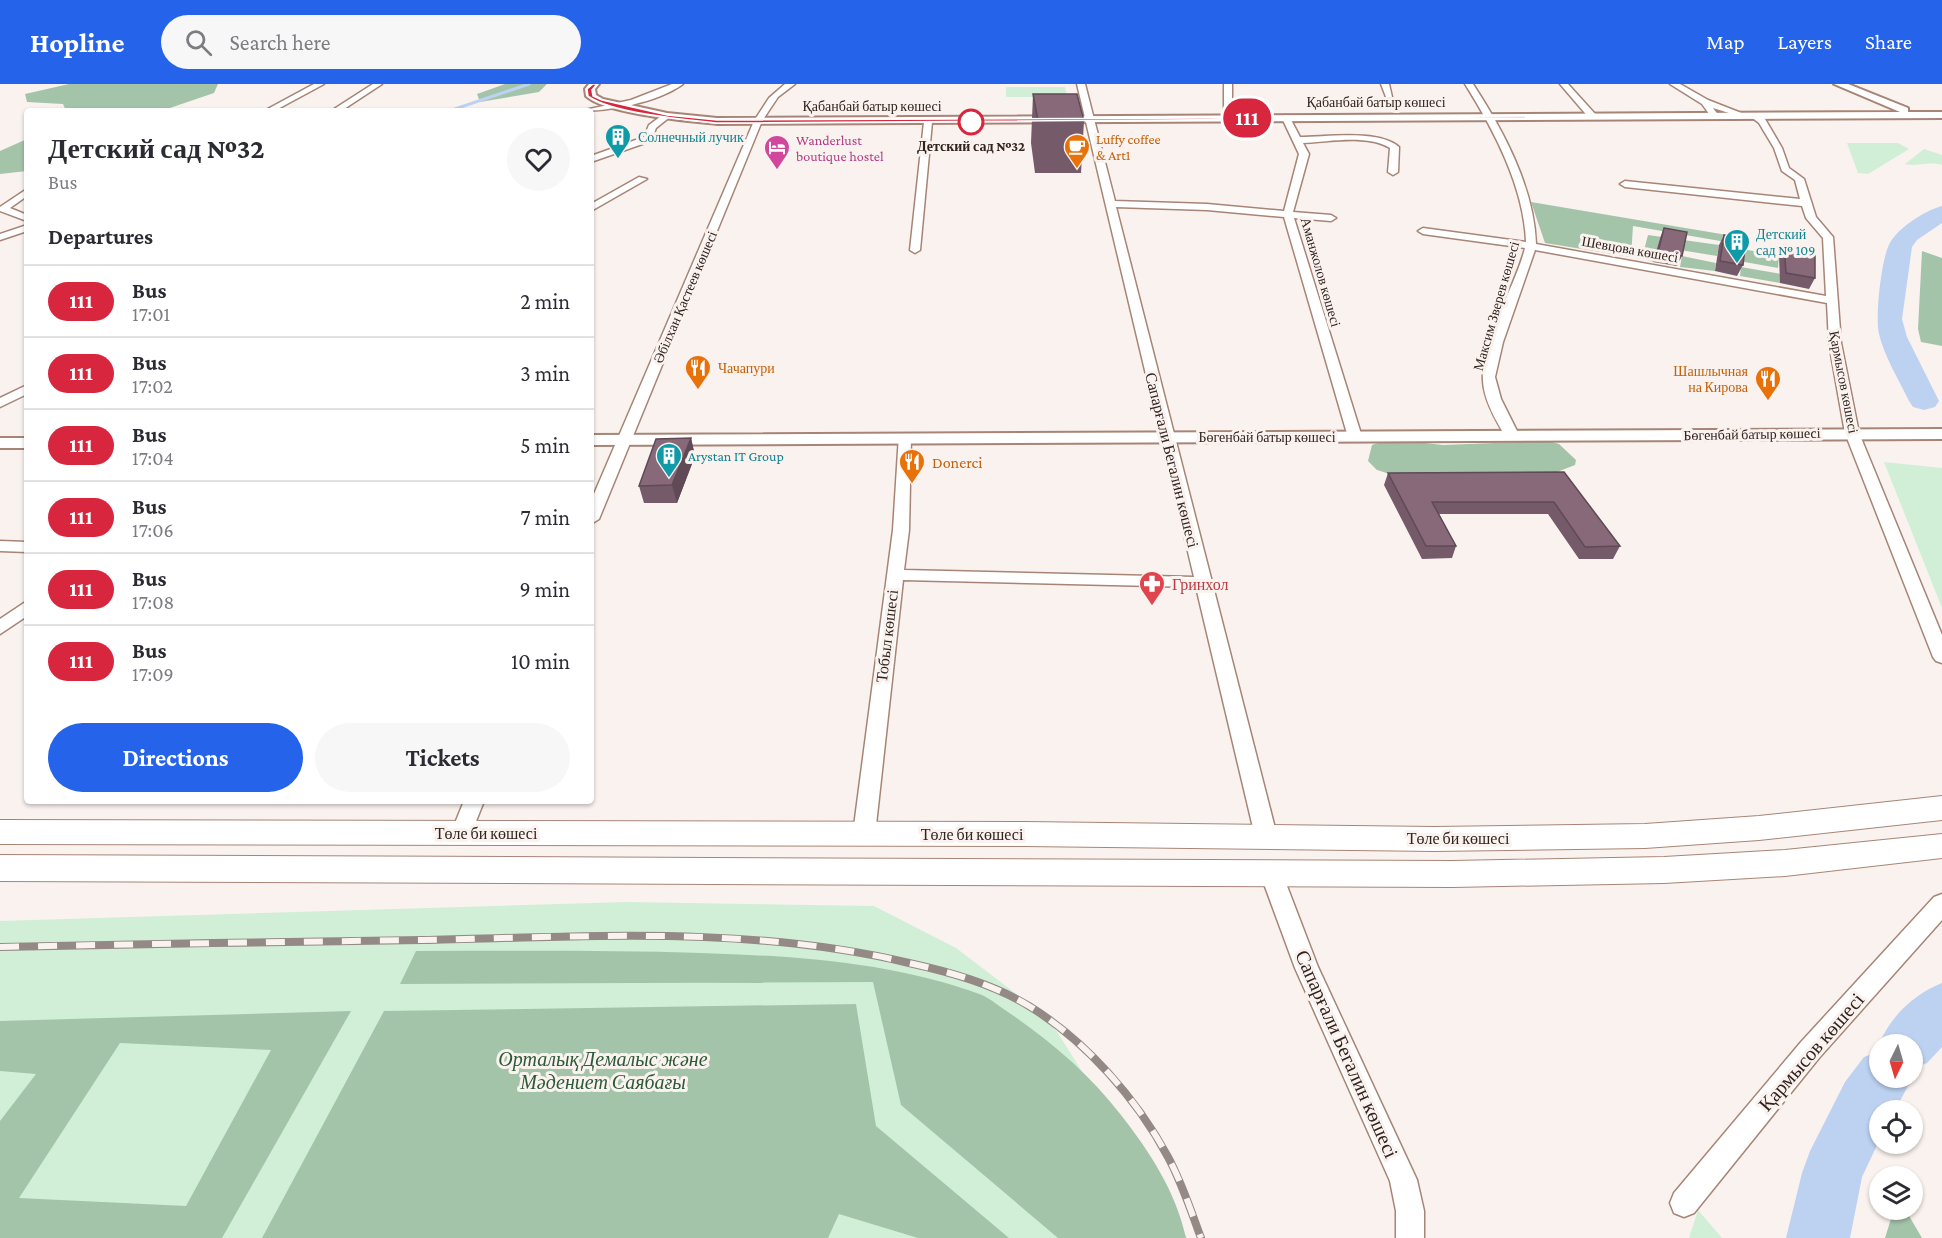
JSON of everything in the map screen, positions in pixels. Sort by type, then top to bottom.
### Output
[{"type":"main road","name":"Төле би көшесі","points":[[0,832],[864,834],[1434,839],[1645,836],[1759,828],[1942,808]]},
{"type":"main road","points":[[0,816],[111,832]]},
{"type":"main road","points":[[0,868],[1452,874],[1664,870],[1785,863],[1942,846]]},
{"type":"main road","points":[[0,879],[88,869]]},
{"type":"street","points":[[274,108],[320,84]]},
{"type":"street","points":[[340,108],[378,84]]},
{"type":"street","name":"Қабанбай батыр көшесі","points":[[594,84],[590,89],[591,96],[615,105],[667,116],[717,122],[1942,115]]},
{"type":"street","points":[[594,109],[633,102],[680,84]]},
{"type":"street","name":"Әбілхан Қастеев көшесі","points":[[594,512],[758,121],[769,102],[782,88],[791,84]]},
{"type":"street","name":"Сапарғали Бегалин көшесі","points":[[1081,84],[1088,121],[1266,836]]},
{"type":"street","points":[[1228,84],[1228,116],[1231,118]]},
{"type":"street","points":[[1385,84],[1389,95]]},
{"type":"street","name":"Максим Зверев көшесі","points":[[1469,84],[1507,151],[1523,201],[1531,246],[1500,333],[1489,378],[1512,436]]},
{"type":"street","points":[[1564,84],[1593,117]]},
{"type":"street","points":[[1674,84],[1705,102],[1749,116]]},
{"type":"street","points":[[1839,84],[1942,125]]},
{"type":"street","points":[[1705,102],[1715,117]]},
{"type":"street","points":[[594,158],[648,139],[652,127],[667,116]]},
{"type":"street","name":"Қармысов көшесі","points":[[1749,116],[1762,121],[1778,148],[1785,169],[1799,179],[1811,218],[1828,237],[1835,343],[1852,433],[1942,657]]},
{"type":"street","name":"Аманжолов көшесі","points":[[1286,118],[1299,140],[1304,158],[1296,178],[1288,213],[1355,437]]},
{"type":"street","points":[[915,250],[928,122]]},
{"type":"street","points":[[1299,140],[1367,140],[1391,143],[1395,147],[1393,172]]},
{"type":"street","points":[[594,206],[642,179]]},
{"type":"street","points":[[1625,184],[1806,202]]},
{"type":"street","points":[[24,194],[3,209],[24,217]]},
{"type":"street","points":[[1109,204],[1207,207],[1331,218]]},
{"type":"street","points":[[0,237],[24,229]]},
{"type":"street","name":"Шевцова көшесі","points":[[1423,231],[1531,246],[1831,300]]},
{"type":"street","points":[[0,403],[24,391]]},
{"type":"street","name":"Бөгенбай батыр көшесі","points":[[594,440],[1852,433],[1937,437]]},
{"type":"street","name":"Тобыл көшесі","points":[[864,834],[901,530],[904,438]]},
{"type":"street","points":[[0,443],[24,443]]},
{"type":"street","points":[[0,546],[24,547]]},
{"type":"street","points":[[894,575],[1202,582]]},
{"type":"street","points":[[0,628],[24,609]]},
{"type":"street","points":[[462,833],[473,804]]},
{"type":"street","name":"Сапарғали Бегалин көшесі","points":[[1271,873],[1307,968],[1403,1180],[1410,1211],[1410,1238]]},
{"type":"street","name":"Қармысов көшесі","points":[[1684,1203],[1810,1050],[1942,904]]},
{"type":"green space","points":[[69,84],[218,84],[214,93],[170,108],[65,108],[63,104],[27,102],[25,94]]},
{"type":"green space","points":[[505,84],[547,84],[539,92],[480,102],[477,94]]},
{"type":"green space","points":[[1006,87],[1065,87],[1067,97],[1006,97]]},
{"type":"green space","points":[[24,140],[24,171],[0,174],[0,151]]},
{"type":"green space","points":[[1847,143],[1898,143],[1909,149],[1868,174],[1858,173]]},
{"type":"green space","points":[[1924,149],[1942,155],[1942,165],[1905,164]]},
{"type":"green space","points":[[1531,202],[1727,235],[1726,242],[1633,226],[1631,257],[1545,243]]},
{"type":"green space","points":[[1648,235],[1719,245],[1717,256],[1680,250],[1660,238],[1653,262],[1642,258]]},
{"type":"green space","points":[[1741,249],[1779,255],[1778,268],[1739,261]]},
{"type":"green space","points":[[1922,251],[1942,258],[1942,346],[1921,342],[1918,329]]},
{"type":"green space","points":[[1682,256],[1716,263],[1715,271],[1680,267]]},
{"type":"green space","points":[[1741,267],[1781,274],[1780,283],[1740,276]]},
{"type":"green space","points":[[1389,439],[1443,445],[1549,441],[1559,444],[1576,460],[1575,465],[1557,472],[1393,475],[1377,470],[1368,461],[1372,445]]},
{"type":"green space","points":[[1884,462],[1942,468],[1942,608]]},
{"type":"green space","name":"Орталық Демалыс және Мәдениет Саябағы","points":[[626,902],[874,906],[956,948],[1049,1019],[1187,1238],[0,1238],[0,921]]},
{"type":"green space","points":[[416,951],[665,952],[808,959],[914,975],[982,995],[1024,1023],[1054,1047],[1083,1072],[1109,1100],[1142,1143],[1161,1173],[1176,1205],[1186,1238],[1058,1238],[901,1105],[873,982],[400,984]]},
{"type":"green space","points":[[856,1004],[876,1126],[1009,1238],[918,1238],[839,1214],[828,1238],[262,1238],[384,1011]]},
{"type":"green space","points":[[351,1011],[222,1238],[0,1238],[0,1121],[36,1074],[0,1071],[0,1021]],"holes":[[[120,1043],[271,1050],[186,1206],[19,1198]]]},
{"type":"green space","points":[[1698,1210],[1722,1238],[1689,1238]]},
{"type":"green space","points":[[1891,1220],[1911,1220],[1922,1238],[1885,1238]]},
{"type":"building","points":[[1033,94],[1077,94],[1084,121],[1038,121]]},
{"type":"building","points":[[1664,228],[1687,232],[1682,256],[1658,252]]},
{"type":"building","points":[[1724,235],[1746,239],[1743,265],[1720,261]]},
{"type":"building","points":[[1784,245],[1815,251],[1815,278],[1786,273]]},
{"type":"building","points":[[691,438],[672,485],[639,486],[656,439]]},
{"type":"building","points":[[1564,472],[1620,546],[1585,547],[1554,502],[1432,502],[1456,546],[1426,546],[1388,473]]},
{"type":"waterway","points":[[458,108],[529,84]]},
{"type":"waterway","points":[[1924,401],[1893,337],[1889,319],[1900,247],[1909,235],[1942,213]]},
{"type":"waterway","points":[[1917,1034],[1942,1008]]},
{"type":"waterway","points":[[1818,1238],[1832,1173],[1866,1103],[1876,1088]]},
{"type":"railway","points":[[0,947],[667,936],[789,943],[849,951],[924,967],[971,980],[1015,998],[1050,1020],[1090,1054],[1125,1093],[1155,1135],[1178,1177],[1201,1238]]},
{"type":"bus line","name":"111","points":[[594,84],[590,89],[591,96],[600,101],[667,116],[717,122],[1920,115]]},
{"type":"place","name":"Детский сад №32","points":[[971,122]]},
{"type":"place","name":"Солнечный лучик","points":[[618,160]]},
{"type":"place","name":"Luffy coffee & Art1","points":[[1077,170]]},
{"type":"place","name":"Wanderlust boutique hostel","points":[[777,171]]},
{"type":"place","name":"Детский сад № 109","points":[[1737,265]]},
{"type":"place","name":"Чачапури","points":[[698,391]]},
{"type":"place","name":"Шашлычная на Кирова","points":[[1768,402]]},
{"type":"place","name":"Arystan IT Group","points":[[669,479]]},
{"type":"place","name":"Donerci","points":[[912,485]]},
{"type":"place","name":"Гринхол","points":[[1152,607]]}]
